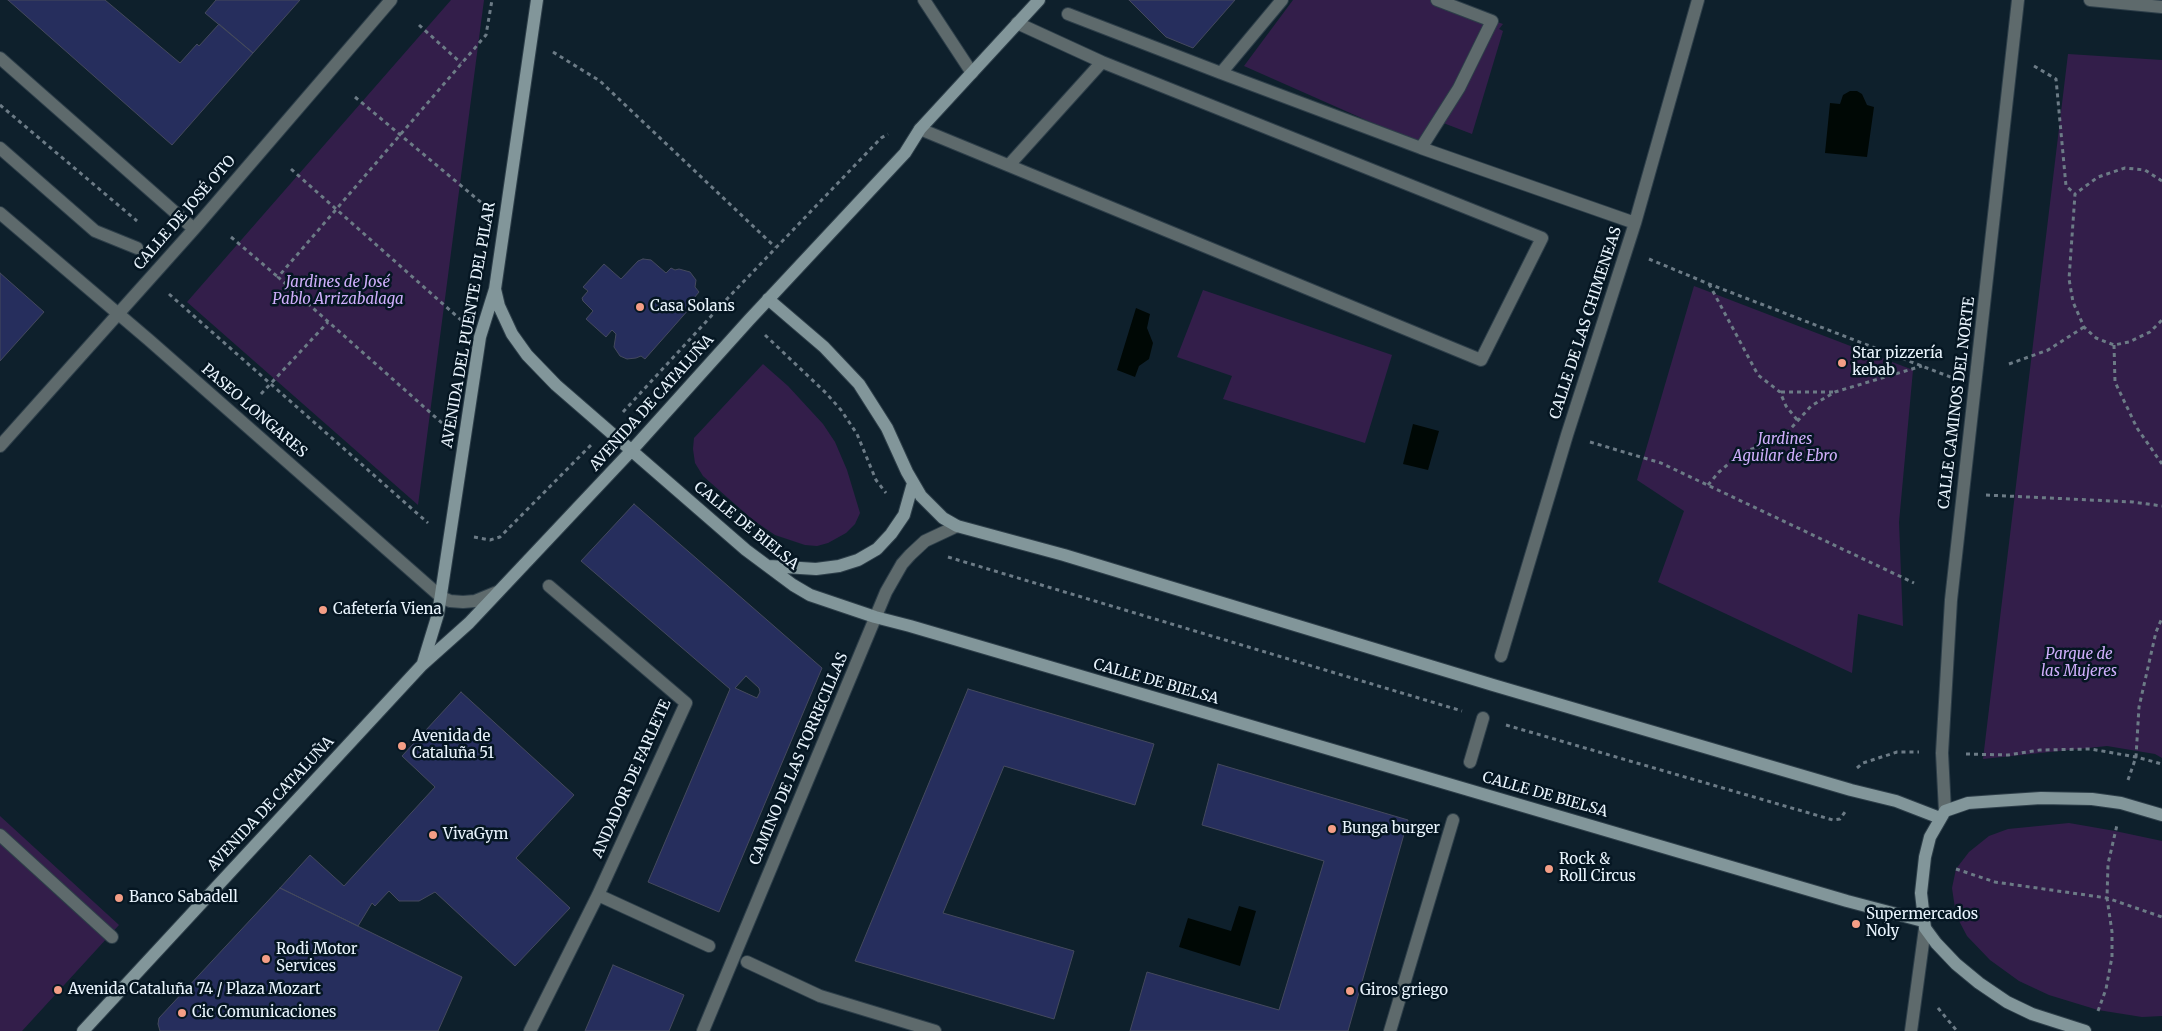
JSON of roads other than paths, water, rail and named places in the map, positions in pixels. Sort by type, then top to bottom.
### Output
[{"type":"street","name":"CALLE DE JOSÉ OTO","points":[[0,446],[194,229],[392,0]]},
{"type":"street","name":"AVENIDA DEL PUENTE DEL PILAR","points":[[441,597],[480,337],[495,289],[536,0]]},
{"type":"street","points":[[924,0],[972,73]]},
{"type":"street","name":"AVENIDA DE CATALUÑA","points":[[83,1031],[422,665],[468,623],[632,450],[768,299],[905,153],[920,128],[1039,0]]},
{"type":"street","points":[[1221,73],[1282,0]]},
{"type":"street","points":[[1421,148],[1459,88],[1492,22],[1437,0]]},
{"type":"street","name":"CALLE DE LAS CHIMENEAS","points":[[1501,656],[1567,435],[1627,250],[1698,0]]},
{"type":"street","name":"CALLE CAMINOS DEL NORTE","points":[[1942,815],[1942,753],[1951,600],[2018,0]]},
{"type":"street","points":[[2090,0],[2162,8]]},
{"type":"street","points":[[1068,14],[1421,148],[1635,223]]},
{"type":"street","points":[[920,128],[1481,360],[1542,238],[1102,62],[1017,23]]},
{"type":"street","points":[[0,58],[194,229]]},
{"type":"street","points":[[1009,165],[1102,62]]},
{"type":"street","points":[[0,148],[95,231],[137,248]]},
{"type":"street","name":"PASEO LONGARES","points":[[0,213],[441,597]]},
{"type":"street","name":"CALLE DE BIELSA","points":[[495,289],[499,306],[512,334],[527,355],[556,385],[766,566],[810,595],[876,617],[1924,925]]},
{"type":"street","points":[[768,299],[824,347],[859,384],[887,428],[913,482],[932,509],[957,526],[1064,555],[1493,685],[1942,815]]},
{"type":"street","points":[[766,566],[816,569],[839,566],[877,549],[904,515],[913,482]]},
{"type":"street","name":"CAMINO DE LAS TORRECILLAS","points":[[703,1031],[895,575],[910,555],[926,541],[957,526]]},
{"type":"street","name":"ANDADOR DE FARLETE","points":[[530,1031],[598,895],[686,703],[549,586]]},
{"type":"street","points":[[441,597],[463,602],[475,601],[497,592]]},
{"type":"street","name":"AVENIDA DE CATALUÑA","points":[[422,665],[434,632],[441,597]]},
{"type":"street","points":[[1470,762],[1483,718]]},
{"type":"street","points":[[1910,1031],[1924,925],[1921,893],[1924,857],[1930,837],[1942,815],[1968,803],[2041,798],[2121,803],[2162,815]]},
{"type":"street","points":[[1390,1031],[1453,820]]},
{"type":"street","points":[[0,835],[112,938]]},
{"type":"street","points":[[598,895],[709,946]]},
{"type":"street","points":[[1924,925],[1956,964],[2007,1002],[2032,1014],[2085,1031]]},
{"type":"street","points":[[747,962],[820,996],[935,1031]]},
{"type":"place","name":"Casa Solans","points":[[640,307]]},
{"type":"place","name":"Star pizzería kebab","points":[[1842,363]]},
{"type":"place","name":"Cafetería Viena","points":[[323,610]]},
{"type":"place","name":"Avenida de Cataluña 51","points":[[402,746]]},
{"type":"place","name":"Bunga burger","points":[[1332,829]]},
{"type":"place","name":"VivaGym","points":[[433,835]]},
{"type":"place","name":"Rock & Roll Circus","points":[[1549,869]]},
{"type":"place","name":"Banco Sabadell","points":[[119,898]]},
{"type":"place","name":"Supermercados Noly","points":[[1856,924]]},
{"type":"place","name":"Rodi Motor Services","points":[[266,959]]},
{"type":"place","name":"Avenida Cataluña 74 / Plaza Mozart","points":[[58,990]]},
{"type":"place","name":"Giros griego","points":[[1350,991]]},
{"type":"place","name":"Cic Comunicaciones","points":[[182,1013]]},
{"type":"park label","name":"Jardines de José Pablo Arrizabalaga","points":[[338,292]]},
{"type":"park label","name":"Jardines Aguilar de Ebro","points":[[1785,448]]},
{"type":"park label","name":"Parque de las Mujeres","points":[[2079,664]]}]
